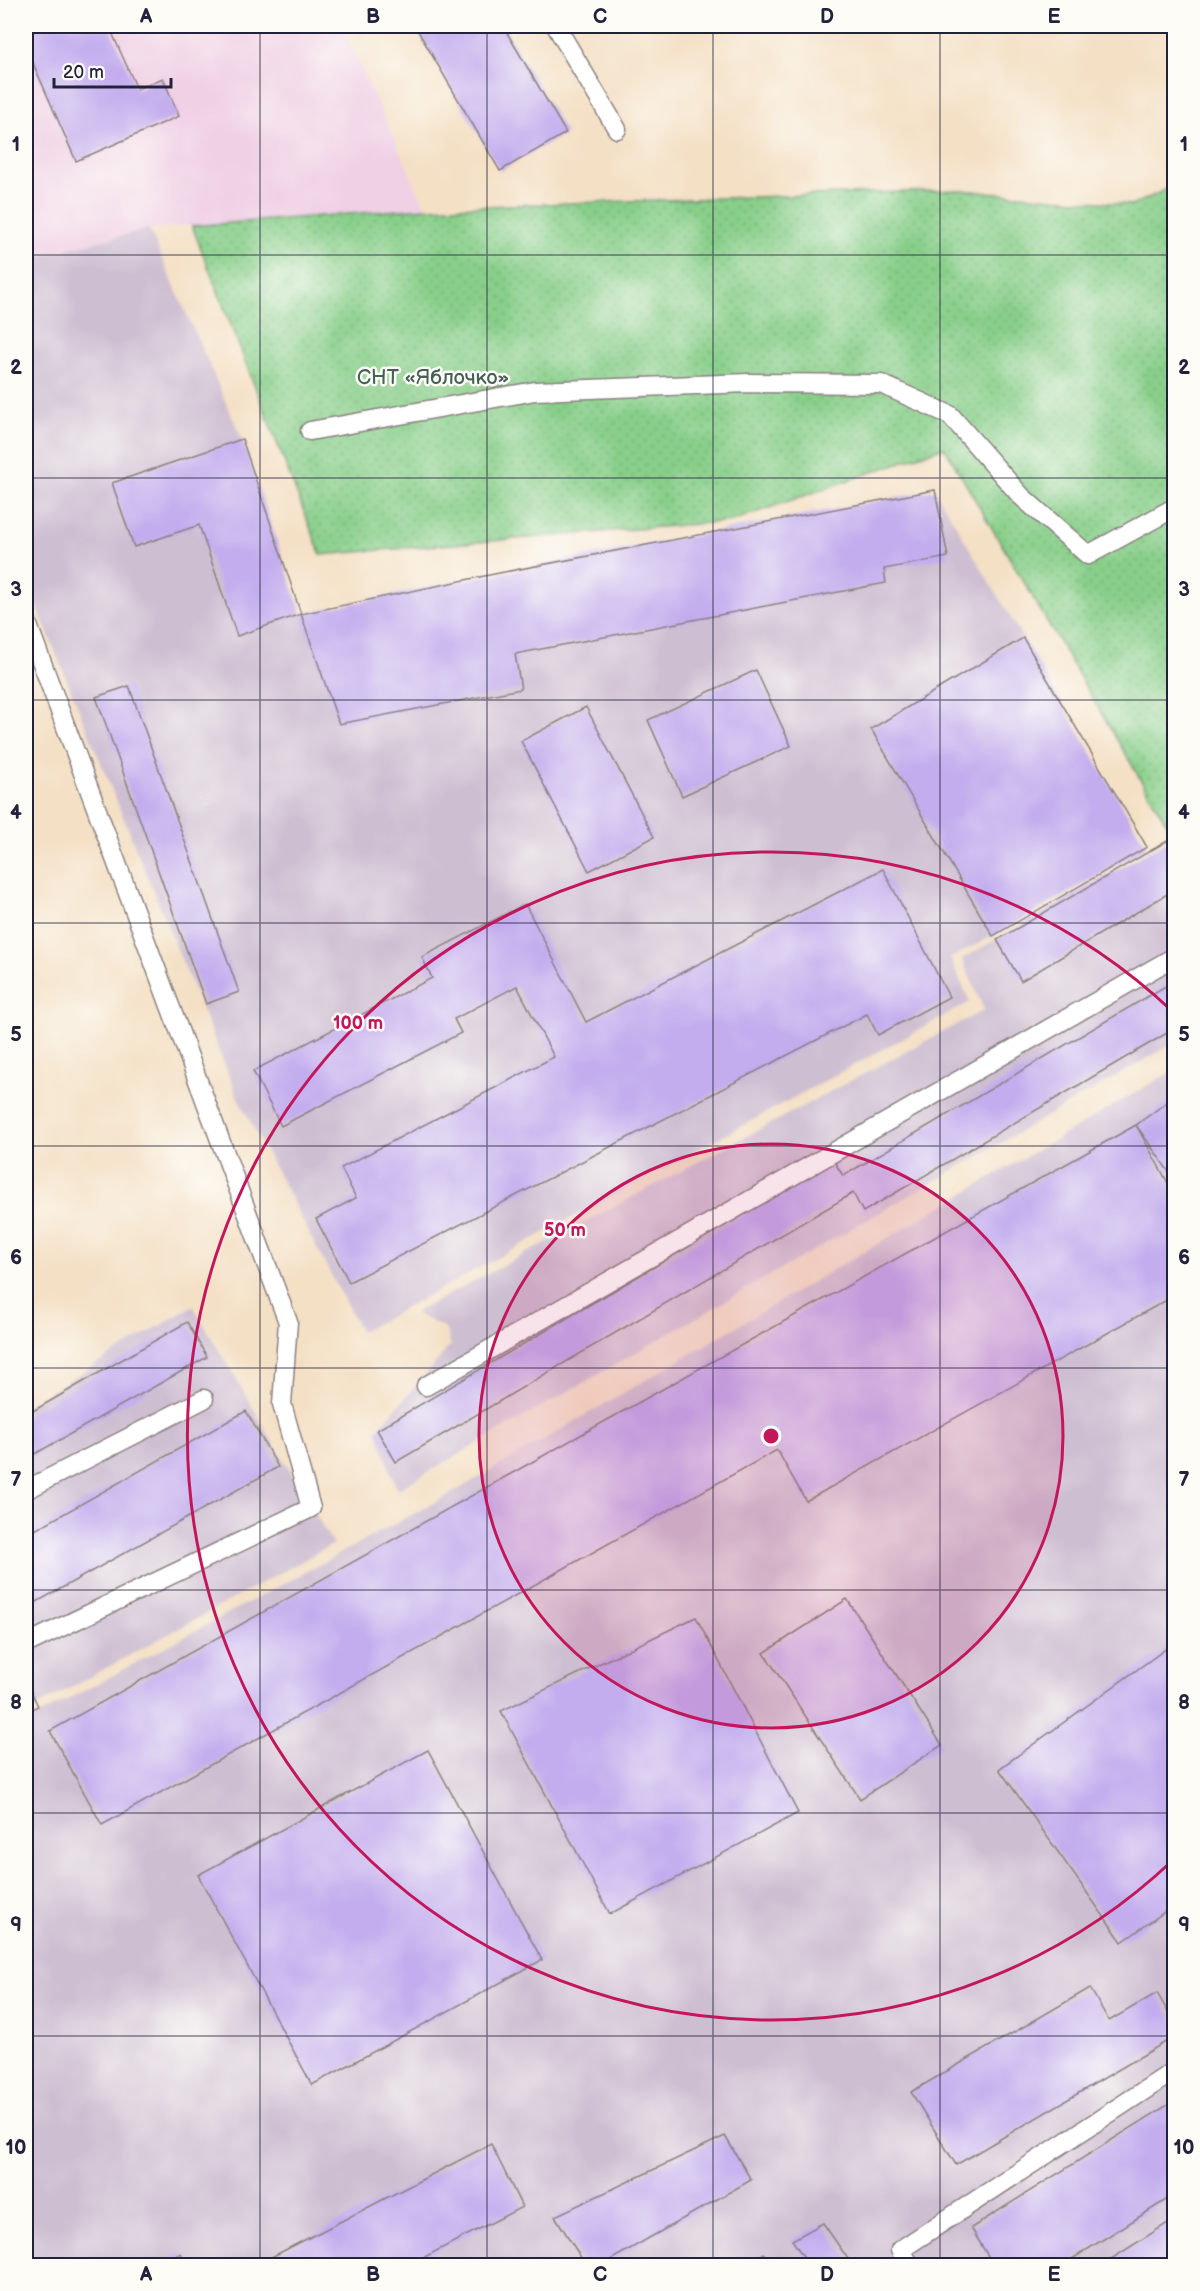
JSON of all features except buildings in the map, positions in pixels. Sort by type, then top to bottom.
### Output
[{"type":"lane","points":[[556,26],[617,129]]},
{"type":"lane","points":[[309,431],[536,391],[749,383],[881,384],[950,415],[1021,496],[1088,555],[1174,508]]},
{"type":"lane","points":[[26,620],[288,1322],[282,1404],[311,1508],[26,1644]]},
{"type":"lane","points":[[426,1386],[1174,957]]},
{"type":"lane","points":[[26,1490],[204,1399]]},
{"type":"lane","points":[[911,2265],[900,2250],[1174,2071]]},
{"type":"shaded area","points":[[26,26],[342,26],[426,208],[149,229],[26,259]]},
{"type":"shaded area","points":[[149,229],[242,439],[302,614],[499,573],[935,490],[1147,847],[993,936],[950,958],[970,1002],[361,1332],[239,1100],[26,580],[26,259]]},
{"type":"shaded area","points":[[1174,837],[1174,1043],[397,1490],[377,1430],[451,1345],[445,1328],[414,1313],[984,1010],[962,959]]},
{"type":"shaded area","points":[[1174,1070],[1174,2265],[26,2265],[26,1722],[456,1491]]},
{"type":"shaded area","points":[[193,1306],[333,1544],[26,1712],[26,1406]]},
{"type":"green space","name":"СНТ «Яблочко»","points":[[1174,186],[1174,836],[944,447],[732,521],[321,555],[192,226],[426,208],[961,190],[1133,205]]}]
